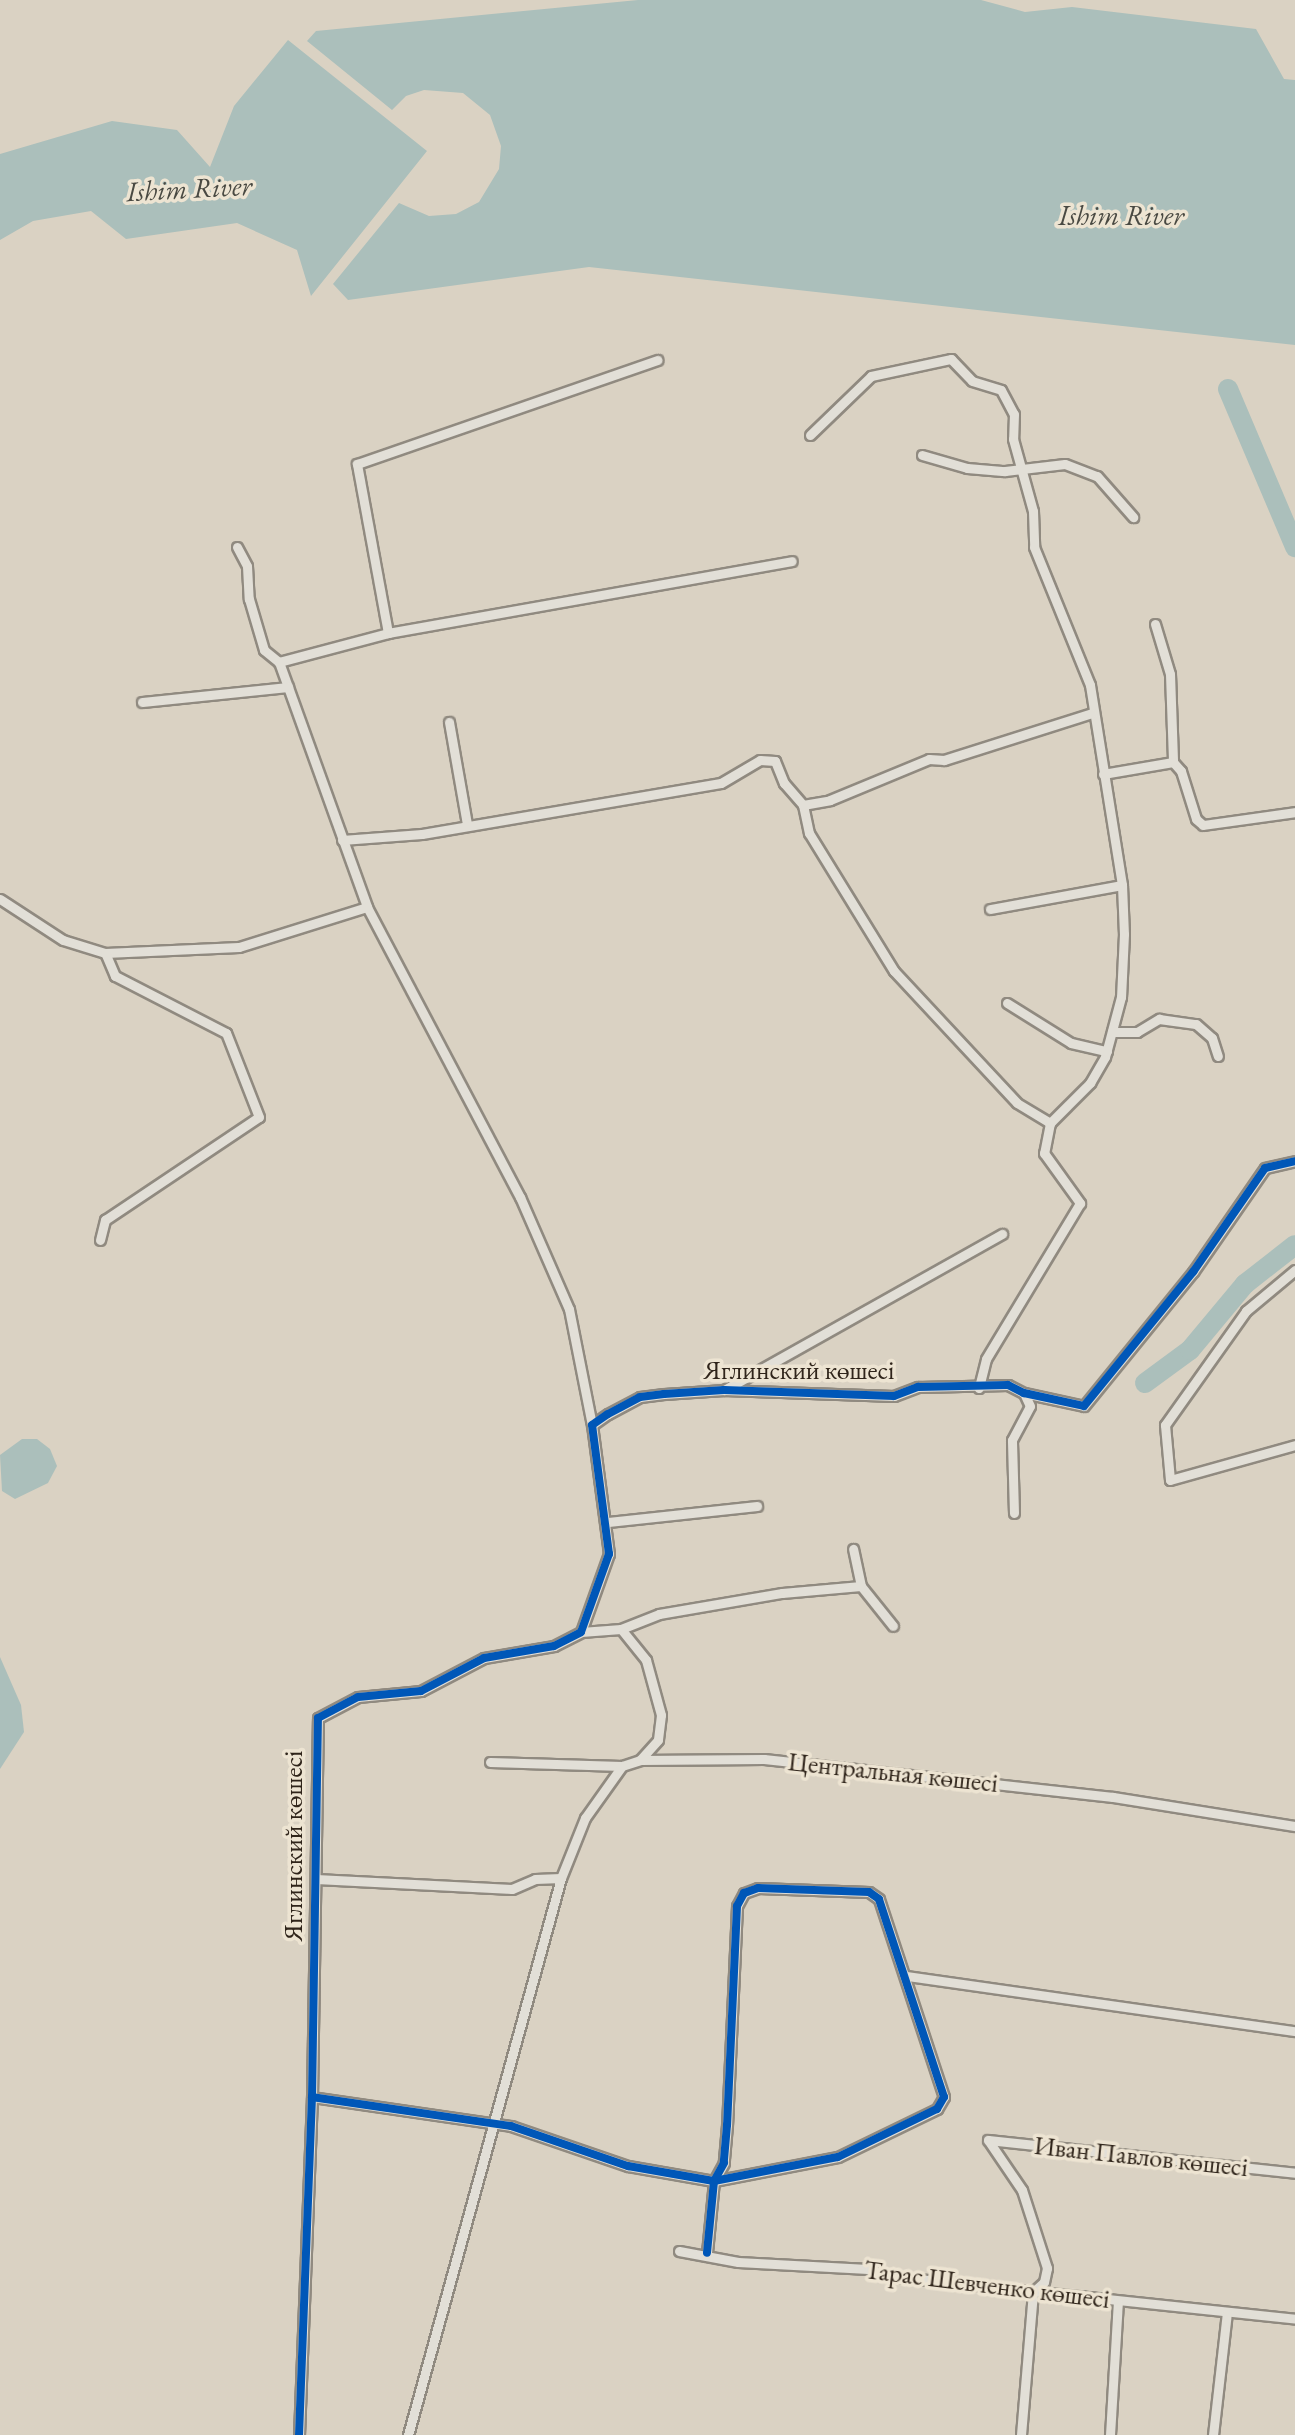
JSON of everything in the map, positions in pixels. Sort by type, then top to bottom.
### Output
[{"type":"street","points":[[810,435],[871,376],[951,359],[972,381],[1001,390],[1014,414],[1013,439],[1024,468],[1034,547],[1080,655],[1103,774],[1122,885],[1121,997],[1107,1051],[1090,1083],[1050,1123],[1044,1153],[1080,1203],[986,1359],[979,1388]]},
{"type":"street","points":[[388,633],[357,464],[657,360]]},
{"type":"street","points":[[922,455],[967,468],[1065,464],[1097,476],[1133,517]]},
{"type":"street","points":[[237,547],[247,566],[249,599],[264,650],[279,662],[367,907],[520,1197],[569,1309],[608,1522],[601,1585],[581,1632]]},
{"type":"street","points":[[279,662],[388,633],[792,561]]},
{"type":"street","points":[[1155,624],[1170,674],[1173,762],[1181,771],[1196,819],[1203,825],[1295,812]]},
{"type":"street","points":[[142,702],[288,687]]},
{"type":"street","points":[[803,805],[830,800],[929,759],[944,760],[1092,713]]},
{"type":"street","points":[[449,722],[467,824]]},
{"type":"street","points":[[342,840],[422,834],[721,783],[760,760],[775,761],[784,783],[803,805],[809,833],[894,971],[1017,1103],[1050,1123]]},
{"type":"street","points":[[1103,774],[1173,762]]},
{"type":"street","points":[[990,909],[1122,885]]},
{"type":"street","points":[[0,899],[63,940],[105,953],[239,947],[367,907]]},
{"type":"street","points":[[100,1240],[105,1220],[259,1117],[226,1033],[115,976],[105,953]]},
{"type":"street","points":[[1007,1003],[1071,1043],[1107,1051]]},
{"type":"street","points":[[1112,1032],[1137,1032],[1159,1019],[1196,1024],[1212,1038],[1218,1056]]},
{"type":"street","name":"Яглинский көшесі","points":[[592,1425],[640,1397],[724,1390],[894,1396],[918,1387],[1008,1385],[1024,1393],[1084,1406],[1193,1272],[1265,1168],[1295,1161]]},
{"type":"street","points":[[724,1390],[1002,1234]]},
{"type":"street","points":[[1295,1270],[1246,1311],[1165,1425],[1170,1480],[1295,1445]]},
{"type":"street","points":[[1014,1513],[1012,1440],[1030,1406],[1024,1393]]},
{"type":"street","points":[[608,1522],[757,1506]]},
{"type":"street","points":[[853,1549],[861,1586],[893,1626]]},
{"type":"street","name":"Яглинский көшесі","points":[[299,2435],[312,2097],[316,1879],[314,1730],[327,1709],[358,1697],[421,1691],[484,1658],[554,1646],[581,1632],[621,1629],[659,1614],[861,1586]]},
{"type":"street","points":[[621,1629],[646,1660],[661,1715],[658,1740],[640,1760]]},
{"type":"street","name":"Центральная көшесі","points":[[490,1762],[622,1766],[640,1760],[764,1759],[1113,1797],[1295,1826]]},
{"type":"street","points":[[408,2435],[496,2126],[561,1878],[585,1818],[622,1766]]},
{"type":"street","points":[[316,1879],[512,1889],[535,1879],[561,1878]]},
{"type":"street","points":[[312,2097],[540,2134],[628,2166],[714,2181],[838,2157],[937,2109],[944,2097],[907,1976],[879,1899],[869,1892],[758,1888],[744,1893],[737,1906],[724,2163],[714,2181],[707,2253]]},
{"type":"street","points":[[907,1976],[1295,2031]]},
{"type":"street","name":"Иван Павлов көшесі","points":[[1033,2292],[1044,2282],[1047,2268],[1022,2190],[988,2140],[1295,2173]]},
{"type":"street","name":"Тарас Шевченко көшесі","points":[[679,2251],[707,2253],[738,2262],[868,2269],[889,2276],[1295,2319]]},
{"type":"street","points":[[1021,2435],[1033,2292]]},
{"type":"street","points":[[1110,2435],[1118,2301]]},
{"type":"street","points":[[1213,2435],[1227,2313]]},
{"type":"water","name":"Ishim River","points":[[638,0],[981,0],[1025,12],[1072,7],[1256,29],[1284,79],[1295,80],[1295,345],[589,267],[348,300],[333,284],[399,203],[429,216],[456,214],[479,202],[499,169],[501,146],[490,115],[463,93],[424,90],[406,96],[392,110],[307,41],[316,31]]},
{"type":"water","name":"Ishim River","points":[[288,40],[427,151],[311,296],[297,250],[237,223],[126,239],[91,211],[33,221],[0,240],[0,154],[112,121],[177,130],[210,167],[234,106]]},
{"type":"water","points":[[22,1439],[37,1439],[50,1449],[57,1466],[48,1483],[15,1499],[2,1491],[0,1455]]},
{"type":"water","points":[[0,1657],[21,1705],[24,1732],[0,1769]]},
{"type":"waterway","points":[[1228,389],[1295,547]]},
{"type":"waterway","points":[[1145,1383],[1190,1350],[1245,1284],[1295,1245]]},
{"type":"cycle path","points":[[299,2435],[312,2097],[318,1718],[358,1697],[421,1691],[484,1658],[554,1646],[581,1632],[609,1554],[592,1425],[608,1414],[640,1397],[664,1394],[724,1390],[894,1396],[918,1387],[1008,1385],[1024,1393],[1084,1406],[1193,1272],[1265,1168],[1295,1161]]},
{"type":"cycle path","points":[[312,2097],[511,2126],[628,2166],[714,2181],[838,2157],[937,2109],[944,2097],[879,1899],[869,1892],[758,1888],[744,1893],[737,1906],[724,2163],[714,2181],[707,2253]]}]
